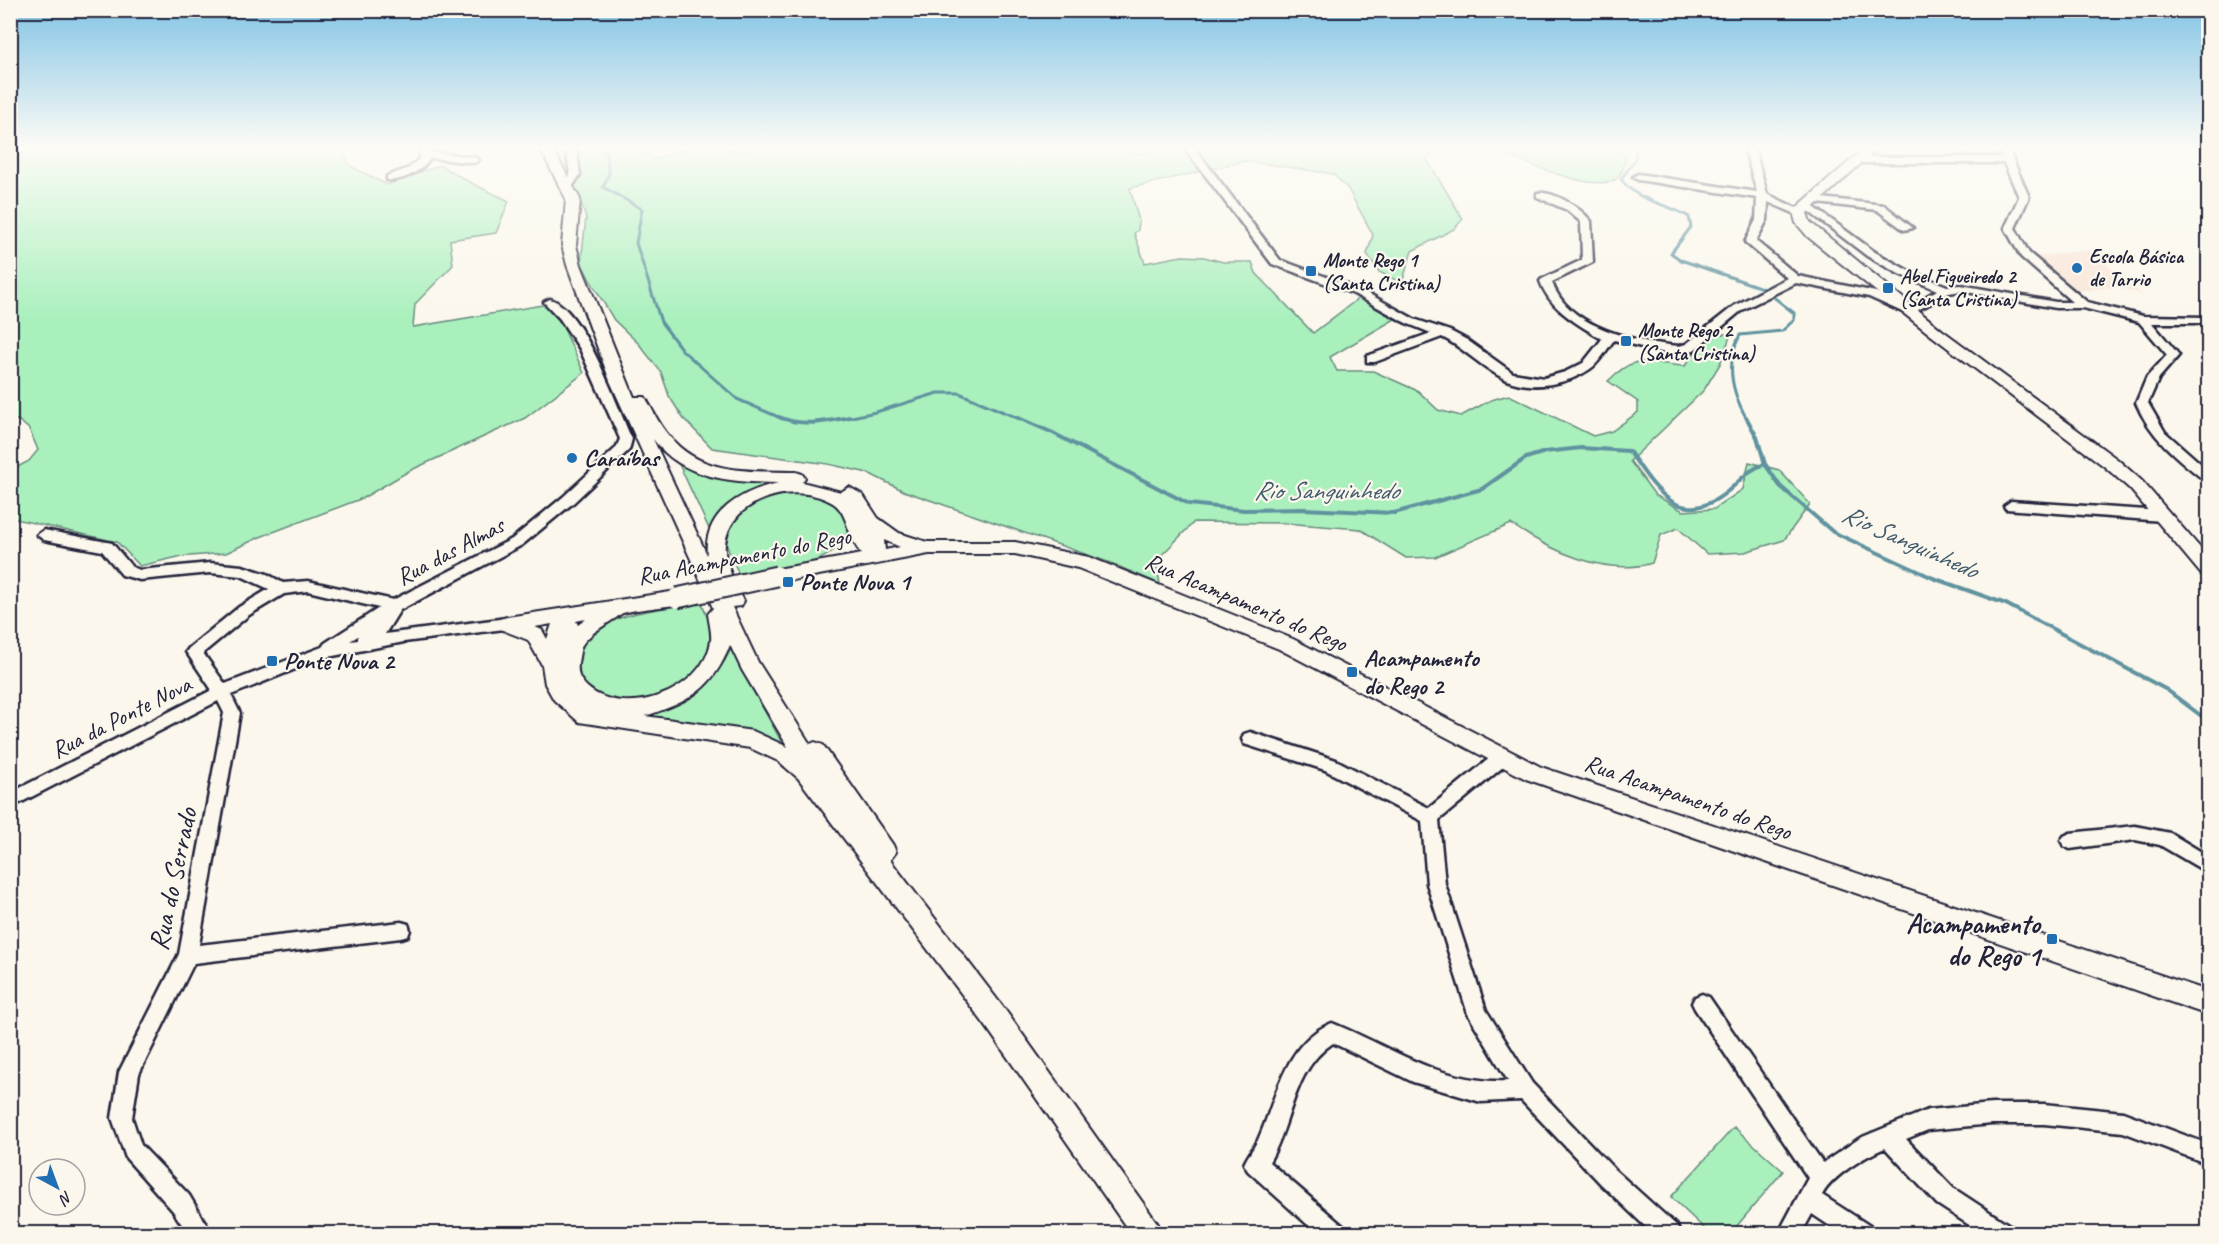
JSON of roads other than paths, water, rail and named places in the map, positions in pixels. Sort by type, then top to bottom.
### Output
[{"type":"main road","points":[[573,204],[569,244],[575,268],[618,381],[700,560],[749,665],[797,744],[876,860]]},
{"type":"main road","points":[[1807,206],[1803,223],[1813,234],[1909,312],[2111,463],[2136,485],[2208,569]]},
{"type":"main road","points":[[595,316],[637,399],[709,554],[722,574],[759,661],[784,705],[994,1016],[1148,1233]]},
{"type":"main road","points":[[637,399],[666,444],[682,459],[696,466],[726,474],[808,479],[834,485],[857,499],[866,548],[877,556]]},
{"type":"main road","points":[[722,574],[716,547],[722,523],[743,502],[759,494],[794,487],[825,492],[846,504],[864,528],[928,548]]},
{"type":"main road","points":[[826,567],[864,528]]},
{"type":"main road","name":"Rua Acampamento do Rego","points":[[507,624],[677,598],[877,556],[928,548],[1015,548],[1082,562],[1286,644],[1534,773],[2208,1003]]},
{"type":"main road","points":[[565,616],[572,643],[566,667],[568,678],[582,697],[596,706],[634,710],[680,696],[696,685],[712,669],[723,639],[722,625],[700,560]]},
{"type":"main road","points":[[572,643],[588,627],[620,608]]},
{"type":"main road","points":[[565,616],[557,636],[552,665],[554,685],[558,693],[586,716],[753,740],[786,755],[806,772],[994,1016]]},
{"type":"main road","points":[[507,624],[535,635],[552,665]]},
{"type":"street","points":[[1232,204],[1276,262],[1358,292],[1410,321],[1463,343],[1509,376],[1527,381],[1545,382],[1587,366],[1608,338],[1616,336],[1679,350],[1690,347],[1738,308],[1794,279]]},
{"type":"street","points":[[1562,204],[1571,208],[1586,221],[1588,262],[1546,281],[1547,288],[1570,313],[1608,338]]},
{"type":"street","points":[[1763,204],[1762,225],[1750,242],[1794,279],[1872,294],[1909,312],[1946,290]]},
{"type":"street","points":[[1798,204],[1880,207],[1908,228]]},
{"type":"street","points":[[2021,204],[2010,228],[2025,255],[2083,305]]},
{"type":"street","points":[[1807,206],[1871,254],[1903,273],[1946,290],[1974,289],[2056,305],[2083,305],[2143,319],[2208,320]]},
{"type":"street","name":"Rua das Almas","points":[[281,589],[308,586],[391,611],[517,542],[568,500],[622,450],[626,439],[614,416],[593,359],[563,314],[550,302]]},
{"type":"street","points":[[2143,319],[2173,355],[2153,377],[2142,403],[2148,420],[2177,452],[2208,476]]},
{"type":"street","points":[[1371,359],[1441,333]]},
{"type":"street","points":[[2011,506],[2162,516]]},
{"type":"street","points":[[44,535],[107,547],[127,571],[140,575],[210,568],[242,571],[262,578],[281,589]]},
{"type":"street","name":"Rua do Serrado","points":[[201,1233],[181,1203],[133,1151],[122,1118],[129,1072],[188,955],[232,713],[222,692],[194,652],[244,611],[281,589]]},
{"type":"street","points":[[321,653],[370,620],[391,611]]},
{"type":"street","points":[[391,611],[404,636]]},
{"type":"street","points":[[370,620],[364,635],[366,642],[378,633],[391,611]]},
{"type":"street","name":"Rua Acampamento do Rego","points":[[222,692],[321,653],[366,642],[507,624]]},
{"type":"street","name":"Rua da Ponte Nova","points":[[10,801],[222,692]]},
{"type":"street","points":[[1250,739],[1330,765],[1430,817]]},
{"type":"street","points":[[1430,817],[1503,758]]},
{"type":"street","points":[[1430,817],[1437,884],[1478,1014],[1525,1090],[1608,1177],[1669,1233]]},
{"type":"street","points":[[2070,841],[2135,833],[2164,838],[2208,865]]},
{"type":"street","points":[[188,955],[401,930]]},
{"type":"street","points":[[1701,1003],[1820,1177]]},
{"type":"street","points":[[1335,1233],[1255,1164],[1266,1147],[1285,1092],[1311,1046],[1332,1032],[1413,1072],[1481,1092],[1525,1090]]},
{"type":"street","points":[[1788,1233],[1820,1177],[1867,1145],[1928,1120],[1992,1114],[2044,1114],[2123,1122],[2208,1154]]},
{"type":"street","points":[[1888,1136],[1945,1196],[2003,1233]]},
{"type":"street","points":[[1807,1198],[1862,1233]]},
{"type":"waterway","name":"Rio Sanguinhedo","points":[[633,204],[642,209],[636,243],[661,322],[682,350],[737,399],[783,419]]},
{"type":"waterway","points":[[1660,204],[1689,217],[1691,227],[1671,253],[1681,260],[1762,288],[1794,313],[1794,320],[1782,331],[1740,335],[1733,356],[1732,378],[1737,399],[1746,417]]},
{"type":"waterway","name":"Rio Sanguinhedo","points":[[842,419],[876,412],[938,393],[959,393],[1020,419]]},
{"type":"waterway","name":"Rio Sanguinhedo","points":[[779,417],[805,423],[850,417]]},
{"type":"waterway","name":"Rio Sanguinhedo","points":[[1016,417],[1051,432],[1189,504],[1244,510],[1303,509],[1394,513],[1482,489],[1526,458],[1545,452],[1581,448],[1629,451],[1649,479],[1671,501],[1683,506],[1696,507],[1711,502],[1728,491],[1749,472],[1765,464]]},
{"type":"waterway","points":[[1746,417],[1757,437],[1765,464]]},
{"type":"waterway","name":"Rio Sanguinhedo","points":[[1765,464],[1780,486],[1833,532],[1933,578],[2006,604],[2167,690],[2208,721]]},
{"type":"place","name":"Escola Básica de Tarrio","points":[[2077,268]]},
{"type":"place","name":"Monte Rego 1 (Santa Cristina)","points":[[1311,271]]},
{"type":"place","name":"Abel Figueiredo 2 (Santa Cristina)","points":[[1888,288]]},
{"type":"place","name":"Monte Rego 2 (Santa Cristina)","points":[[1626,341]]},
{"type":"place","name":"Caraíbas","points":[[572,458]]},
{"type":"place","name":"Ponte Nova 1","points":[[788,582]]},
{"type":"place","name":"Ponte Nova 2","points":[[272,661]]},
{"type":"place","name":"Acampamento do Rego 2","points":[[1352,672]]},
{"type":"place","name":"Acampamento do Rego 1","points":[[2052,939]]}]
